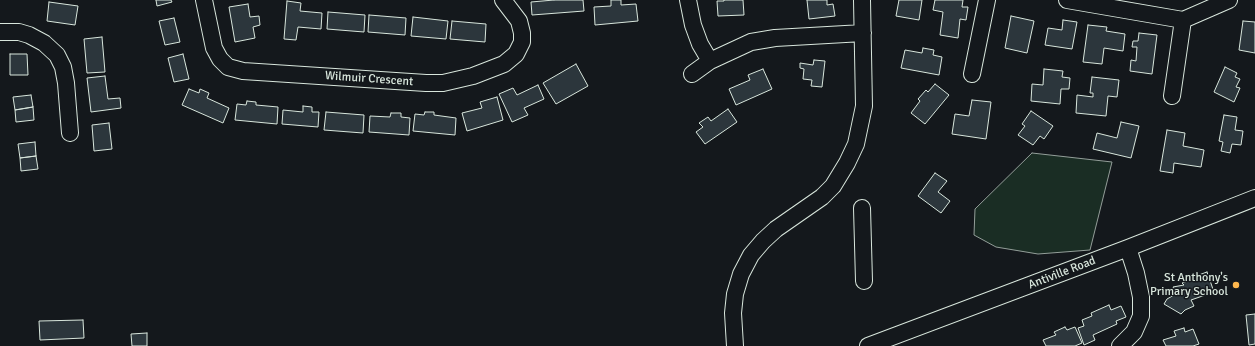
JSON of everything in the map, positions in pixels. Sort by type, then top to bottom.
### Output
[{"type":"street","name":"Wilmuir Crescent","points":[[204,0],[214,48],[220,59],[228,67],[242,71],[426,83],[443,82],[473,76],[504,64],[516,54],[522,42],[522,33],[518,22],[503,0]]},
{"type":"street","points":[[688,0],[693,25],[700,44],[710,61]]},
{"type":"street","points":[[735,346],[733,313],[735,294],[741,274],[751,255],[776,229],[822,197],[833,186],[847,163],[856,144],[864,106],[862,0]]},
{"type":"street","points":[[972,74],[987,0]]},
{"type":"street","points":[[1067,0],[1183,20],[1229,0]]},
{"type":"street","points":[[1172,96],[1183,20]]},
{"type":"street","points":[[0,32],[19,32],[29,35],[44,43],[57,55],[63,67],[66,83],[70,133]]},
{"type":"street","points":[[692,74],[710,61],[746,44],[763,40],[815,35],[863,33]]},
{"type":"street","name":"Antiville Road","points":[[868,346],[904,334],[1255,198]]},
{"type":"street","points":[[862,208],[864,281]]},
{"type":"street","points":[[1120,346],[1134,332],[1141,316],[1141,298],[1136,273],[1128,248]]},
{"type":"green space","points":[[1032,153],[1112,162],[1090,250],[1038,254],[996,247],[974,235],[975,209]]},
{"type":"building","points":[[156,0],[171,0],[172,2],[157,6]]},
{"type":"building","points":[[583,0],[584,11],[532,15],[531,2]]},
{"type":"building","points":[[611,0],[621,0],[621,5],[636,4],[638,21],[595,25],[594,7],[611,6]]},
{"type":"building","points":[[743,0],[744,15],[718,16],[717,1]]},
{"type":"building","points":[[807,0],[827,0],[827,5],[833,4],[835,16],[809,19]]},
{"type":"building","points":[[899,0],[922,0],[919,20],[896,16]]},
{"type":"building","points":[[935,0],[963,0],[962,7],[968,7],[966,20],[960,19],[958,38],[940,35],[943,12],[933,10]]},
{"type":"building","points":[[287,1],[301,3],[300,11],[322,13],[321,29],[298,27],[296,40],[284,39]]},
{"type":"building","points":[[49,2],[78,6],[75,25],[47,21]]},
{"type":"building","points":[[248,4],[250,17],[259,16],[260,25],[253,27],[255,38],[235,42],[229,7]]},
{"type":"building","points":[[328,12],[365,15],[364,32],[327,29]]},
{"type":"building","points":[[369,15],[406,18],[405,35],[368,32]]},
{"type":"building","points":[[1011,16],[1034,21],[1027,53],[1005,48]]},
{"type":"building","points":[[413,17],[448,21],[446,39],[411,36]]},
{"type":"building","points":[[174,18],[180,42],[165,45],[159,21]]},
{"type":"building","points":[[1063,20],[1077,22],[1072,49],[1045,45],[1048,28],[1062,30]]},
{"type":"building","points":[[452,21],[486,24],[485,42],[450,39]]},
{"type":"building","points":[[1243,21],[1255,22],[1255,53],[1239,50]]},
{"type":"building","points":[[1088,25],[1107,27],[1106,31],[1125,34],[1123,51],[1104,48],[1102,64],[1083,62]]},
{"type":"building","points":[[1139,33],[1157,35],[1152,74],[1130,71],[1131,60],[1136,61],[1137,47],[1132,47],[1133,41],[1138,41]]},
{"type":"building","points":[[102,37],[105,72],[87,73],[84,39]]},
{"type":"building","points":[[923,48],[934,50],[933,55],[942,57],[939,75],[901,68],[905,50],[922,53]]},
{"type":"building","points":[[10,54],[27,54],[28,75],[10,75]]},
{"type":"building","points":[[183,54],[189,79],[174,82],[168,58]]},
{"type":"building","points":[[814,60],[825,61],[822,87],[811,86],[812,80],[803,79],[804,69],[800,68],[800,63],[813,65]]},
{"type":"building","points":[[576,64],[588,86],[556,104],[543,83]]},
{"type":"building","points":[[1225,67],[1237,73],[1235,77],[1240,79],[1236,87],[1240,88],[1234,102],[1214,92]]},
{"type":"building","points":[[763,69],[772,89],[736,105],[729,89],[750,80],[748,75]]},
{"type":"building","points":[[1044,69],[1063,71],[1062,77],[1070,78],[1069,89],[1061,89],[1060,104],[1031,101],[1032,84],[1043,85]]},
{"type":"building","points":[[105,76],[108,99],[120,98],[121,108],[91,112],[87,78]]},
{"type":"building","points":[[1092,77],[1119,80],[1117,97],[1108,96],[1106,116],[1076,113],[1077,95],[1093,97],[1093,93],[1090,93]]},
{"type":"building","points":[[935,84],[949,95],[925,124],[911,113],[920,101],[918,99],[926,90],[928,92]]},
{"type":"building","points":[[538,85],[544,99],[524,108],[528,115],[512,122],[499,94],[513,88],[517,95]]},
{"type":"building","points":[[189,89],[199,93],[200,89],[209,93],[207,98],[229,108],[223,123],[182,105]]},
{"type":"building","points":[[31,95],[33,107],[15,110],[13,97]]},
{"type":"building","points":[[497,97],[503,120],[467,131],[462,113],[482,108],[480,102]]},
{"type":"building","points":[[972,100],[991,102],[986,139],[952,134],[955,114],[969,116]]},
{"type":"building","points":[[247,101],[256,102],[256,105],[278,107],[277,124],[235,120],[237,104],[246,105]]},
{"type":"building","points":[[303,106],[312,107],[312,112],[319,112],[318,127],[282,124],[283,110],[303,112]]},
{"type":"building","points":[[33,107],[34,120],[16,122],[15,110]]},
{"type":"building","points":[[728,109],[737,122],[705,144],[696,132],[703,127],[699,123],[708,117],[711,121]]},
{"type":"building","points":[[1031,111],[1053,126],[1044,139],[1040,136],[1033,145],[1018,135],[1025,126],[1022,124]]},
{"type":"building","points":[[326,112],[364,115],[363,133],[324,130]]},
{"type":"building","points":[[425,112],[434,112],[434,115],[456,118],[455,135],[413,131],[415,114],[424,115]]},
{"type":"building","points":[[391,113],[401,113],[401,117],[410,118],[409,135],[369,132],[370,116],[390,117]]},
{"type":"building","points":[[1224,115],[1237,117],[1235,130],[1243,131],[1241,145],[1232,144],[1230,153],[1221,151],[1223,142],[1219,141]]},
{"type":"building","points":[[1121,122],[1139,126],[1131,158],[1093,149],[1097,133],[1117,138]]},
{"type":"building","points":[[109,123],[112,149],[94,151],[92,125]]},
{"type":"building","points":[[1167,130],[1185,133],[1183,146],[1204,150],[1201,167],[1174,163],[1173,173],[1160,171]]},
{"type":"building","points":[[35,142],[36,156],[20,158],[18,144]]},
{"type":"building","points":[[36,156],[38,169],[21,171],[20,158]]},
{"type":"building","points":[[935,173],[947,181],[938,192],[950,201],[941,213],[918,196]]},
{"type":"building","points":[[1207,272],[1214,292],[1191,300],[1194,306],[1185,310],[1181,314],[1164,304],[1167,299],[1176,294],[1173,287],[1184,285],[1182,283],[1197,278],[1196,276]]},
{"type":"building","points":[[1109,305],[1111,310],[1121,306],[1126,317],[1116,321],[1117,324],[1093,335],[1095,340],[1084,345],[1078,328],[1084,326],[1082,320],[1092,316],[1091,313]]},
{"type":"building","points":[[1255,314],[1255,344],[1249,345],[1246,315]]},
{"type":"building","points":[[83,320],[84,338],[40,340],[39,321]]},
{"type":"building","points":[[1065,327],[1067,330],[1075,327],[1082,343],[1075,346],[1046,346],[1043,340],[1056,335],[1054,332]]},
{"type":"building","points":[[1184,328],[1185,332],[1193,329],[1199,344],[1193,346],[1166,346],[1163,340],[1176,336],[1174,331]]},
{"type":"building","points":[[147,333],[147,346],[132,346],[131,334]]},
{"type":"place","name":"St Anthony's Primary School","points":[[1236,285]]}]
